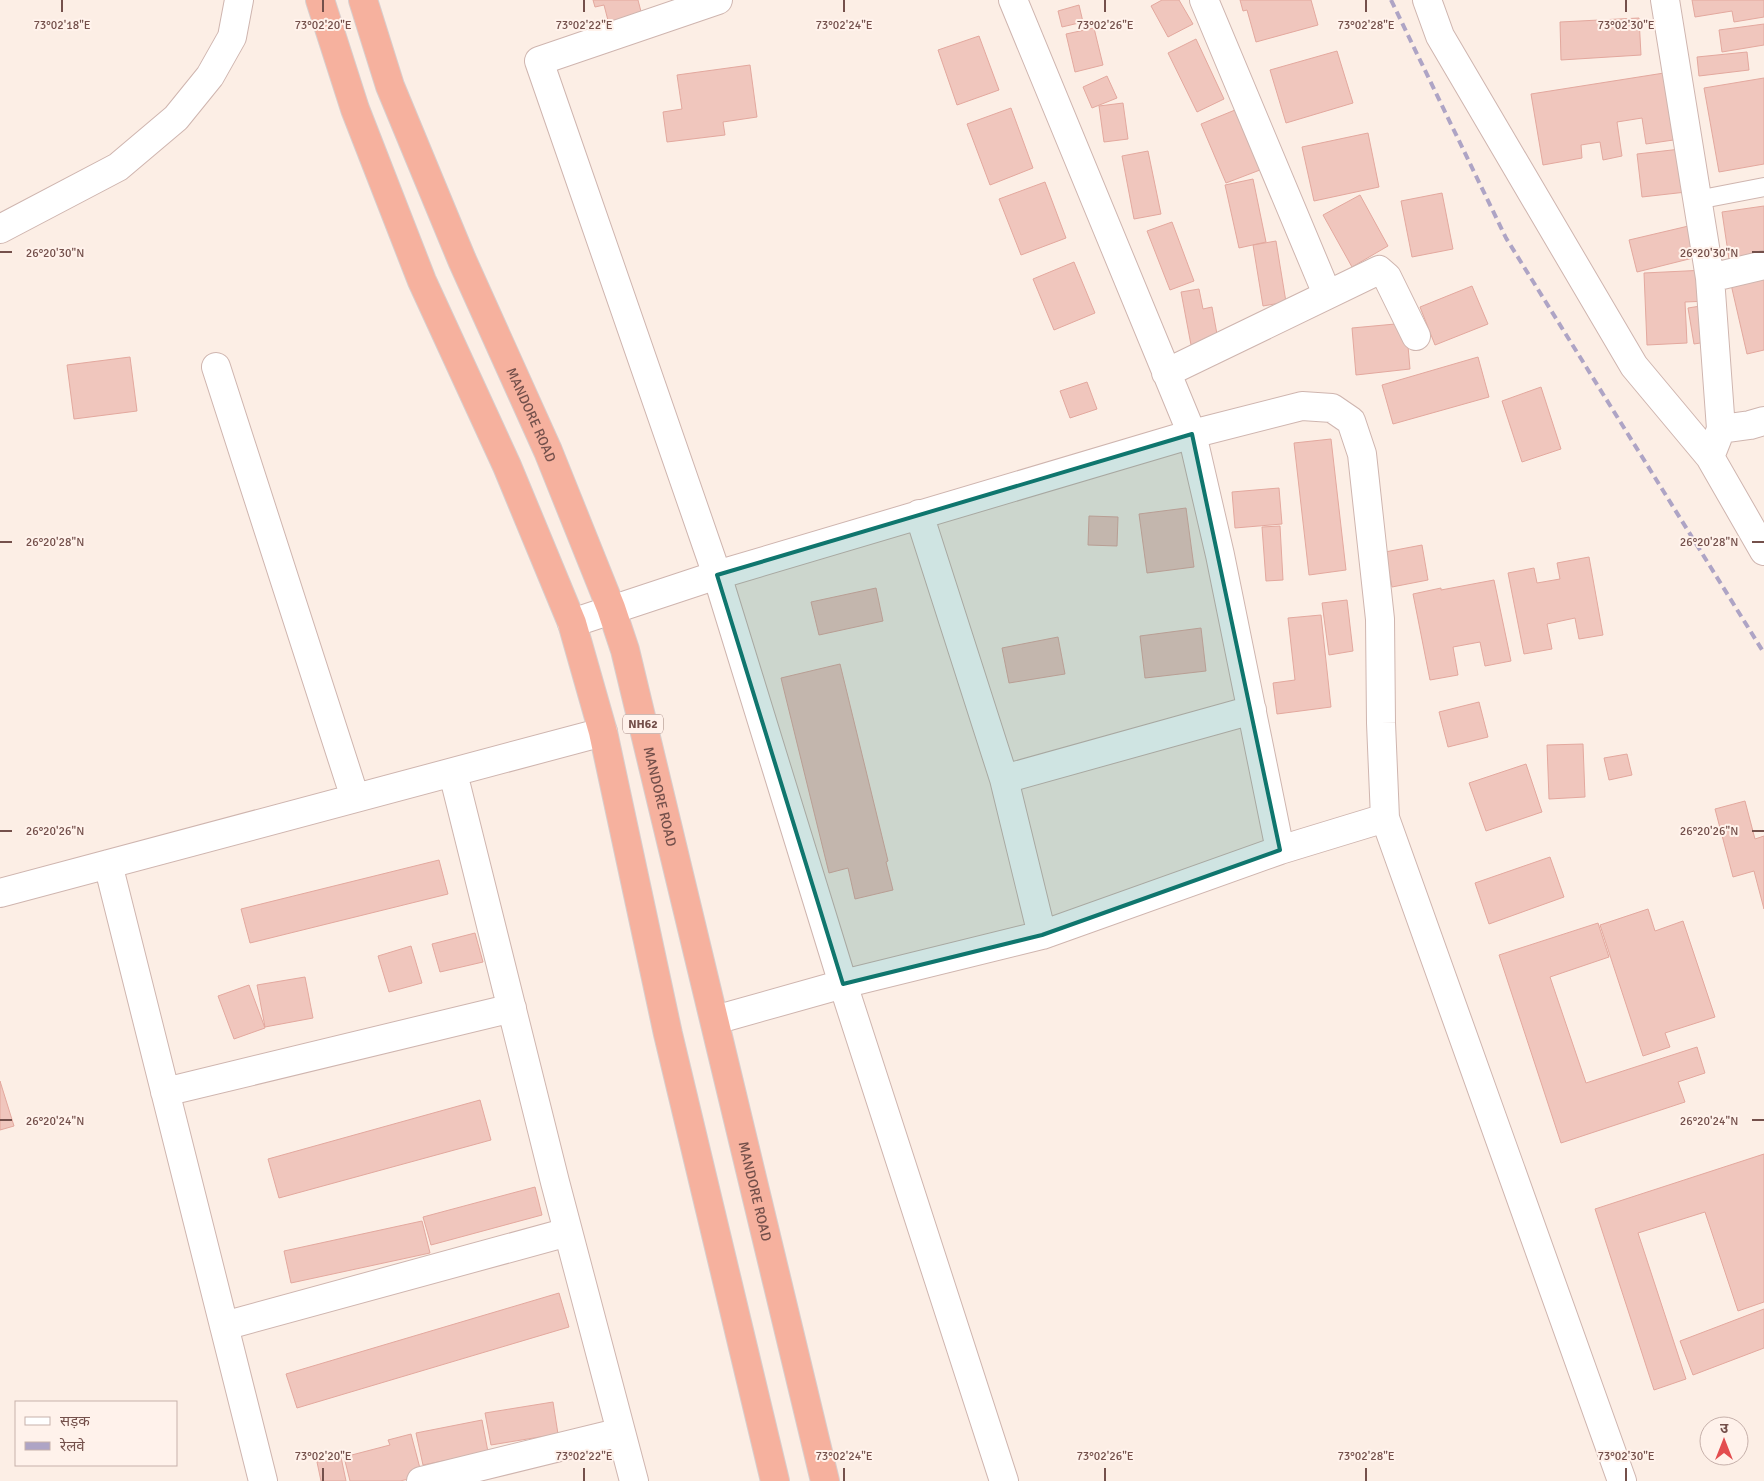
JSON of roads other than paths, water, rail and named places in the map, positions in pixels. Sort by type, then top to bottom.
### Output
[{"type":"highway","name":"NH62","points":[[320,0],[355,109],[422,281],[508,466],[572,622],[603,732],[668,1034],[775,1481]]},
{"type":"highway","name":"MANDORE ROAD","points":[[363,0],[390,86],[462,260],[548,451],[611,608],[625,650],[825,1481]]},
{"type":"street","points":[[0,229],[118,167],[176,118],[210,76],[232,37],[239,0]]},
{"type":"street","points":[[718,0],[539,61],[717,575],[843,984],[1004,1481]]},
{"type":"street","points":[[1013,0],[1192,434],[1220,555],[1280,850]]},
{"type":"street","points":[[1204,0],[1327,294]]},
{"type":"street","points":[[1426,0],[1440,36],[1634,366],[1710,457],[1764,551]]},
{"type":"street","points":[[1665,0],[1710,278],[1721,429],[1710,457]]},
{"type":"street","points":[[1710,278],[1764,265]]},
{"type":"street","points":[[1166,372],[1379,270],[1387,277],[1416,336]]},
{"type":"street","points":[[216,367],[355,798]]},
{"type":"street","points":[[572,622],[717,575],[1192,434],[1302,406],[1332,408],[1351,421],[1362,454],[1380,619],[1381,723],[1385,818],[1622,1481]]},
{"type":"street","points":[[1721,429],[1750,425],[1764,420]]},
{"type":"street","points":[[920,514],[1004,779],[1042,935]]},
{"type":"street","points":[[1004,779],[1252,710]]},
{"type":"street","points":[[0,892],[603,732]]},
{"type":"street","points":[[453,773],[568,1232],[634,1481]]},
{"type":"street","points":[[715,1020],[843,984],[1042,935],[1280,850],[1385,818]]},
{"type":"street","points":[[108,864],[263,1481]]},
{"type":"street","points":[[165,1092],[512,1008]]},
{"type":"street","points":[[224,1326],[568,1232]]},
{"type":"street","points":[[421,1481],[621,1432]]},
{"type":"lane","points":[[1696,200],[1764,187]]},
{"type":"railway","points":[[1391,0],[1506,238],[1764,653]]}]
